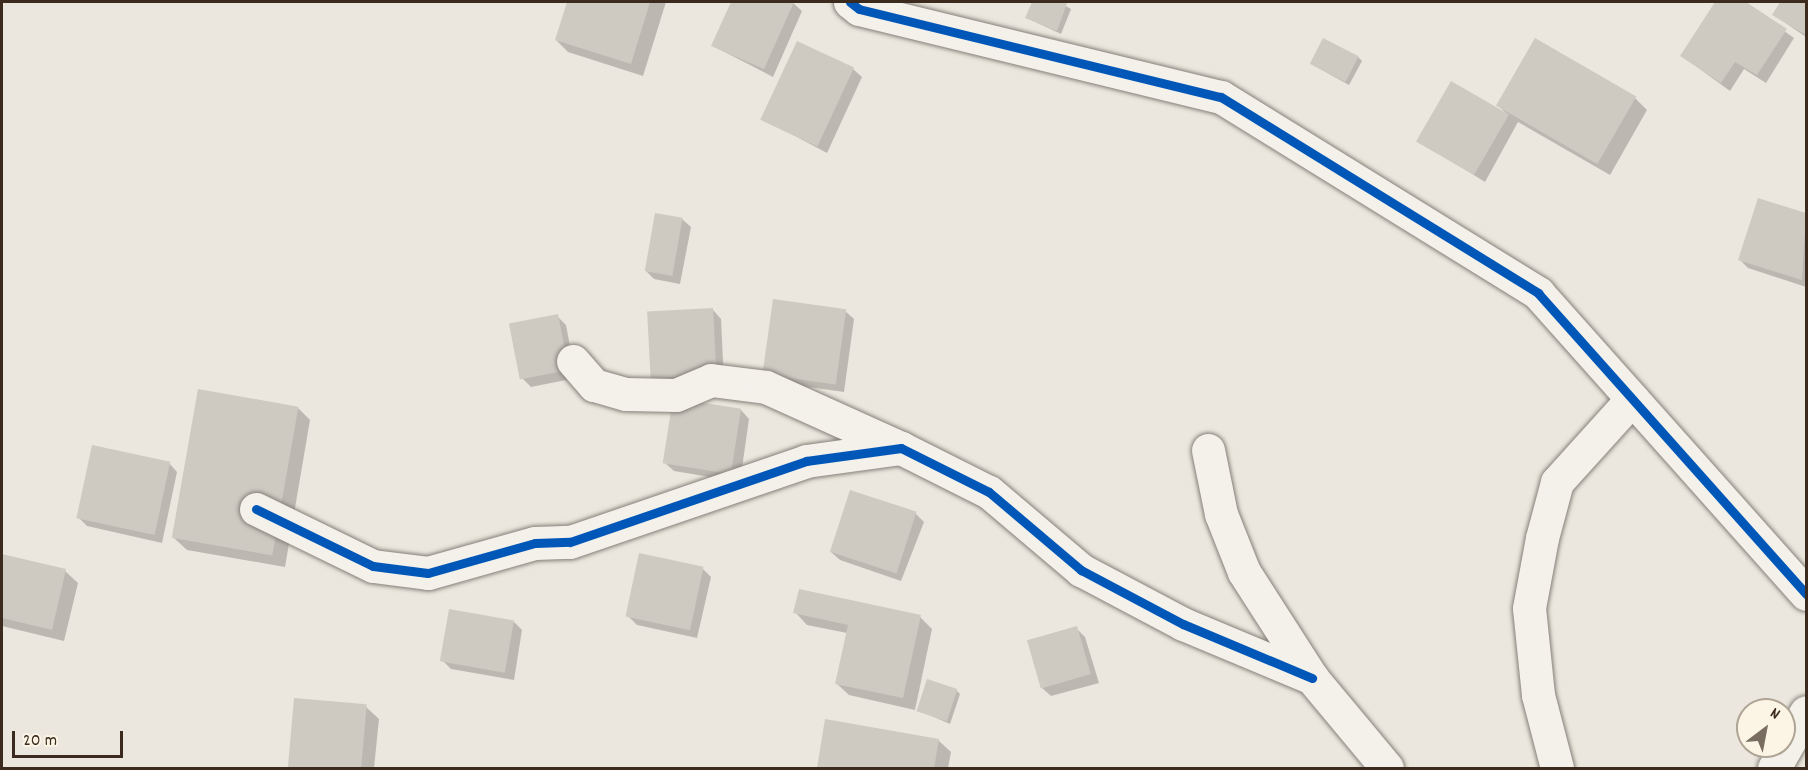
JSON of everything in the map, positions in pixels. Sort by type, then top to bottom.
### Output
[{"type":"street","points":[[850,2],[859,9],[1221,98],[1538,293],[1806,594]]},
{"type":"street","points":[[573,361],[594,385],[626,394],[676,395],[711,380],[766,387],[901,448],[989,492],[1081,570],[1183,624],[1312,678]]},
{"type":"street","points":[[1557,768],[1538,695],[1529,608],[1542,538],[1557,482],[1632,399]]},
{"type":"street","points":[[256,509],[373,566],[428,573],[535,543],[570,542],[806,461],[901,448]]},
{"type":"street","points":[[1208,450],[1221,514],[1244,572],[1312,678],[1387,768]]},
{"type":"street","points":[[1774,768],[1806,712]]},
{"type":"building","points":[[567,2],[650,2],[631,64],[555,40]]},
{"type":"building","points":[[731,2],[794,2],[764,69],[711,46]]},
{"type":"building","points":[[1032,2],[1067,3],[1057,31],[1025,18]]},
{"type":"building","points":[[1715,2],[1746,2],[1787,29],[1757,75],[1735,62],[1721,83],[1680,56]]},
{"type":"building","points":[[1780,2],[1806,2],[1806,35],[1772,15]]},
{"type":"building","points":[[1323,38],[1359,56],[1345,82],[1310,64]]},
{"type":"building","points":[[1535,38],[1636,96],[1597,164],[1496,106]]},
{"type":"building","points":[[797,41],[854,68],[817,146],[760,120]]},
{"type":"building","points":[[1451,81],[1509,114],[1474,175],[1416,142]]},
{"type":"building","points":[[1758,198],[1806,213],[1802,280],[1738,260]]},
{"type":"building","points":[[655,213],[683,218],[672,276],[645,271]]},
{"type":"building","points":[[773,299],[846,309],[836,385],[762,374]]},
{"type":"building","points":[[713,308],[717,375],[651,378],[647,311]]},
{"type":"building","points":[[558,314],[569,370],[520,379],[509,324]]},
{"type":"building","points":[[198,389],[298,407],[272,555],[172,538]]},
{"type":"building","points":[[673,398],[741,409],[731,474],[663,463]]},
{"type":"building","points":[[92,445],[170,462],[155,535],[76,518]]},
{"type":"building","points":[[850,490],[917,512],[896,573],[830,552]]},
{"type":"building","points":[[639,553],[704,567],[690,630],[625,617]]},
{"type":"building","points":[[2,554],[66,569],[52,630],[2,618]]},
{"type":"building","points":[[799,589],[921,615],[903,698],[835,684],[848,625],[793,613]]},
{"type":"building","points":[[449,609],[514,620],[505,673],[440,661]]},
{"type":"building","points":[[1077,626],[1091,674],[1041,688],[1027,640]]},
{"type":"building","points":[[927,679],[957,689],[947,721],[916,711]]},
{"type":"building","points":[[294,698],[367,704],[361,768],[288,768]]},
{"type":"building","points":[[825,719],[939,739],[934,768],[817,768]]},
{"type":"cycle path","points":[[850,2],[859,9],[1221,97],[1538,293],[1806,594]]},
{"type":"cycle path","points":[[256,509],[373,566],[428,573],[535,543],[570,542],[806,461],[901,448],[989,492],[1081,570],[1183,624],[1312,678]]}]
